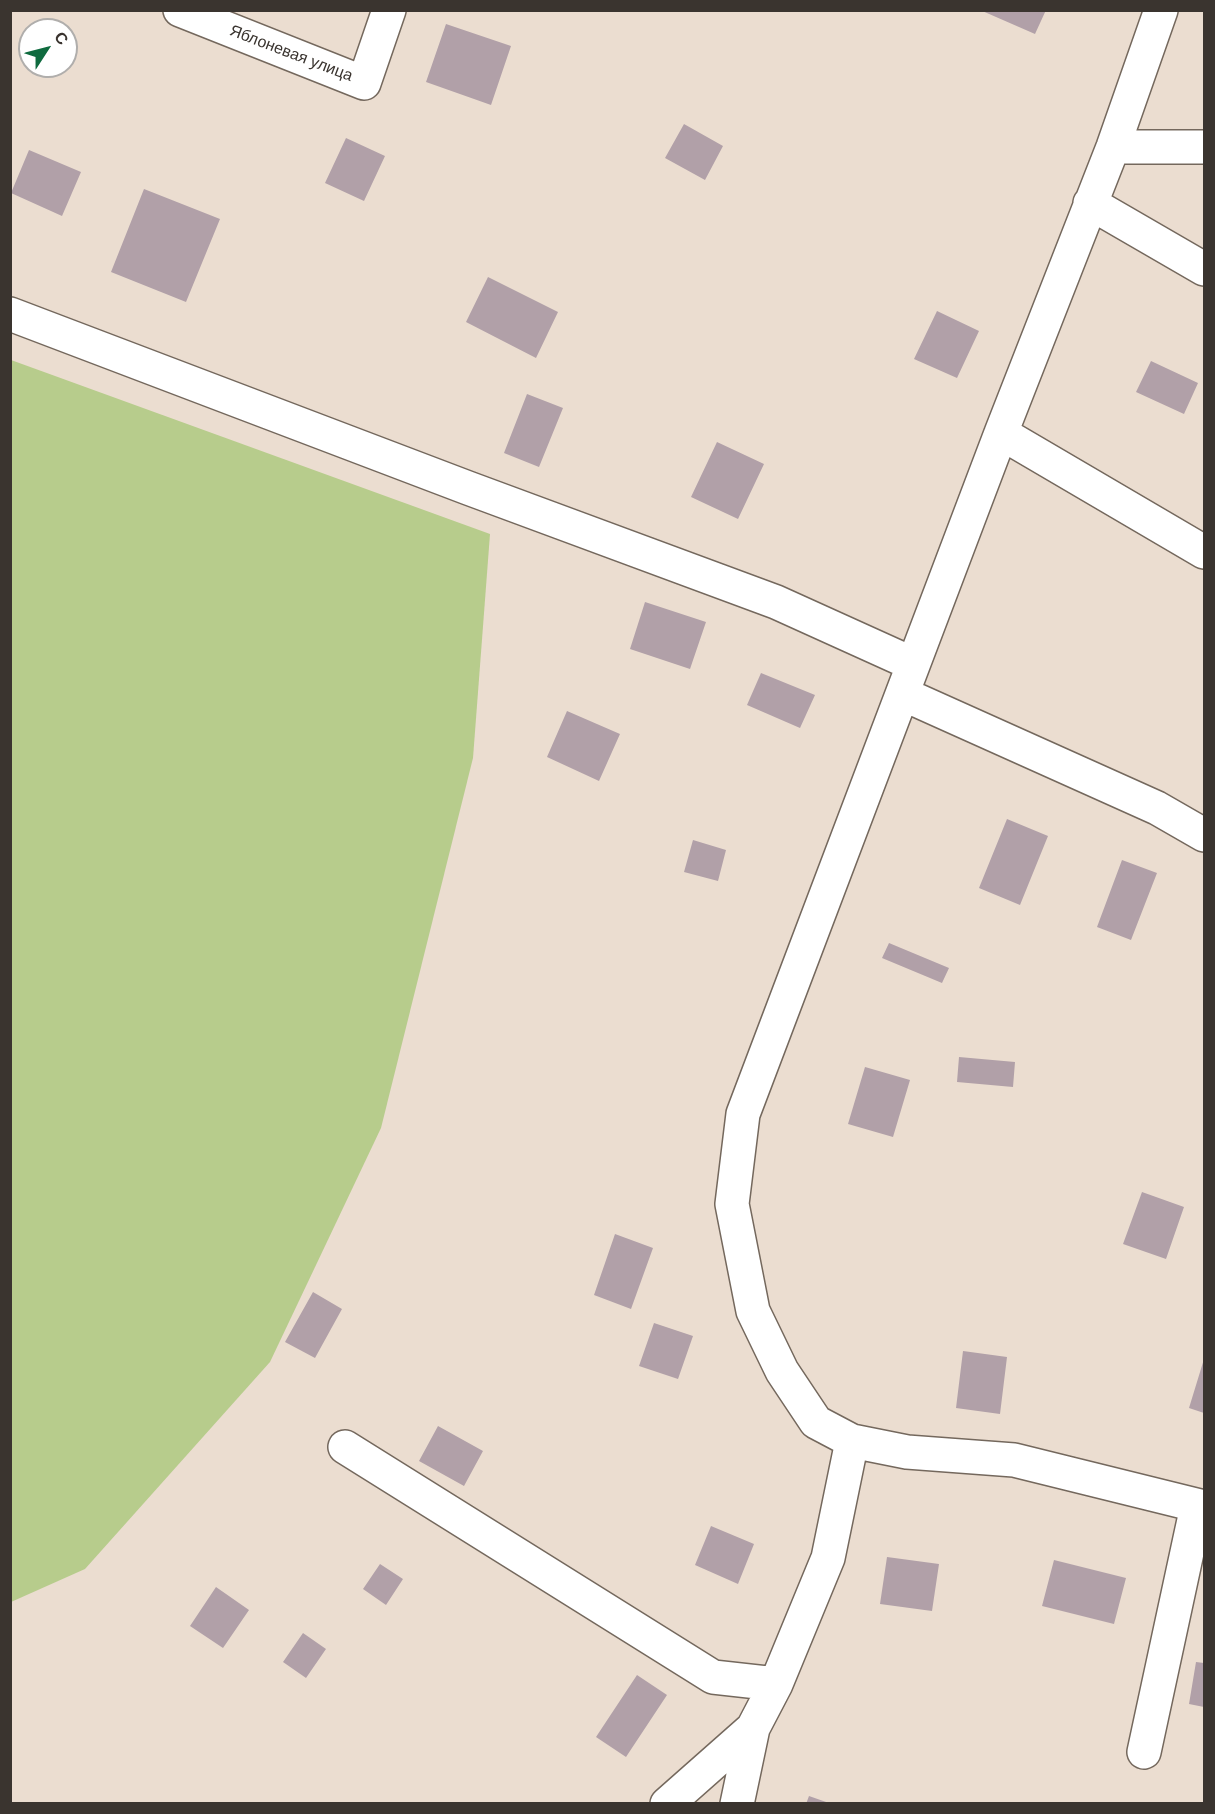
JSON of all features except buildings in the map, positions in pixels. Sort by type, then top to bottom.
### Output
[{"type":"street","name":"Яблоневая улица","points":[[180,10],[364,83],[389,10]]},
{"type":"street","points":[[1144,1752],[1201,1507],[1014,1460],[907,1452],[852,1441],[816,1422],[782,1371],[753,1311],[732,1204],[743,1114],[1001,433],[1113,147],[1161,10]]},
{"type":"street","points":[[1113,147],[1204,147]]},
{"type":"street","points":[[1090,203],[1204,269]]},
{"type":"street","points":[[10,314],[457,484],[776,602],[908,679],[1157,808],[1204,835]]},
{"type":"street","points":[[1001,433],[1204,552]]},
{"type":"street","points":[[737,1803],[753,1728],[776,1684],[828,1558],[852,1441]]},
{"type":"street","points":[[345,1447],[713,1677],[776,1684]]},
{"type":"street","points":[[666,1803],[753,1728]]},
{"type":"green space","points":[[11,360],[490,534],[473,758],[381,1128],[270,1362],[85,1569],[11,1602]]}]
